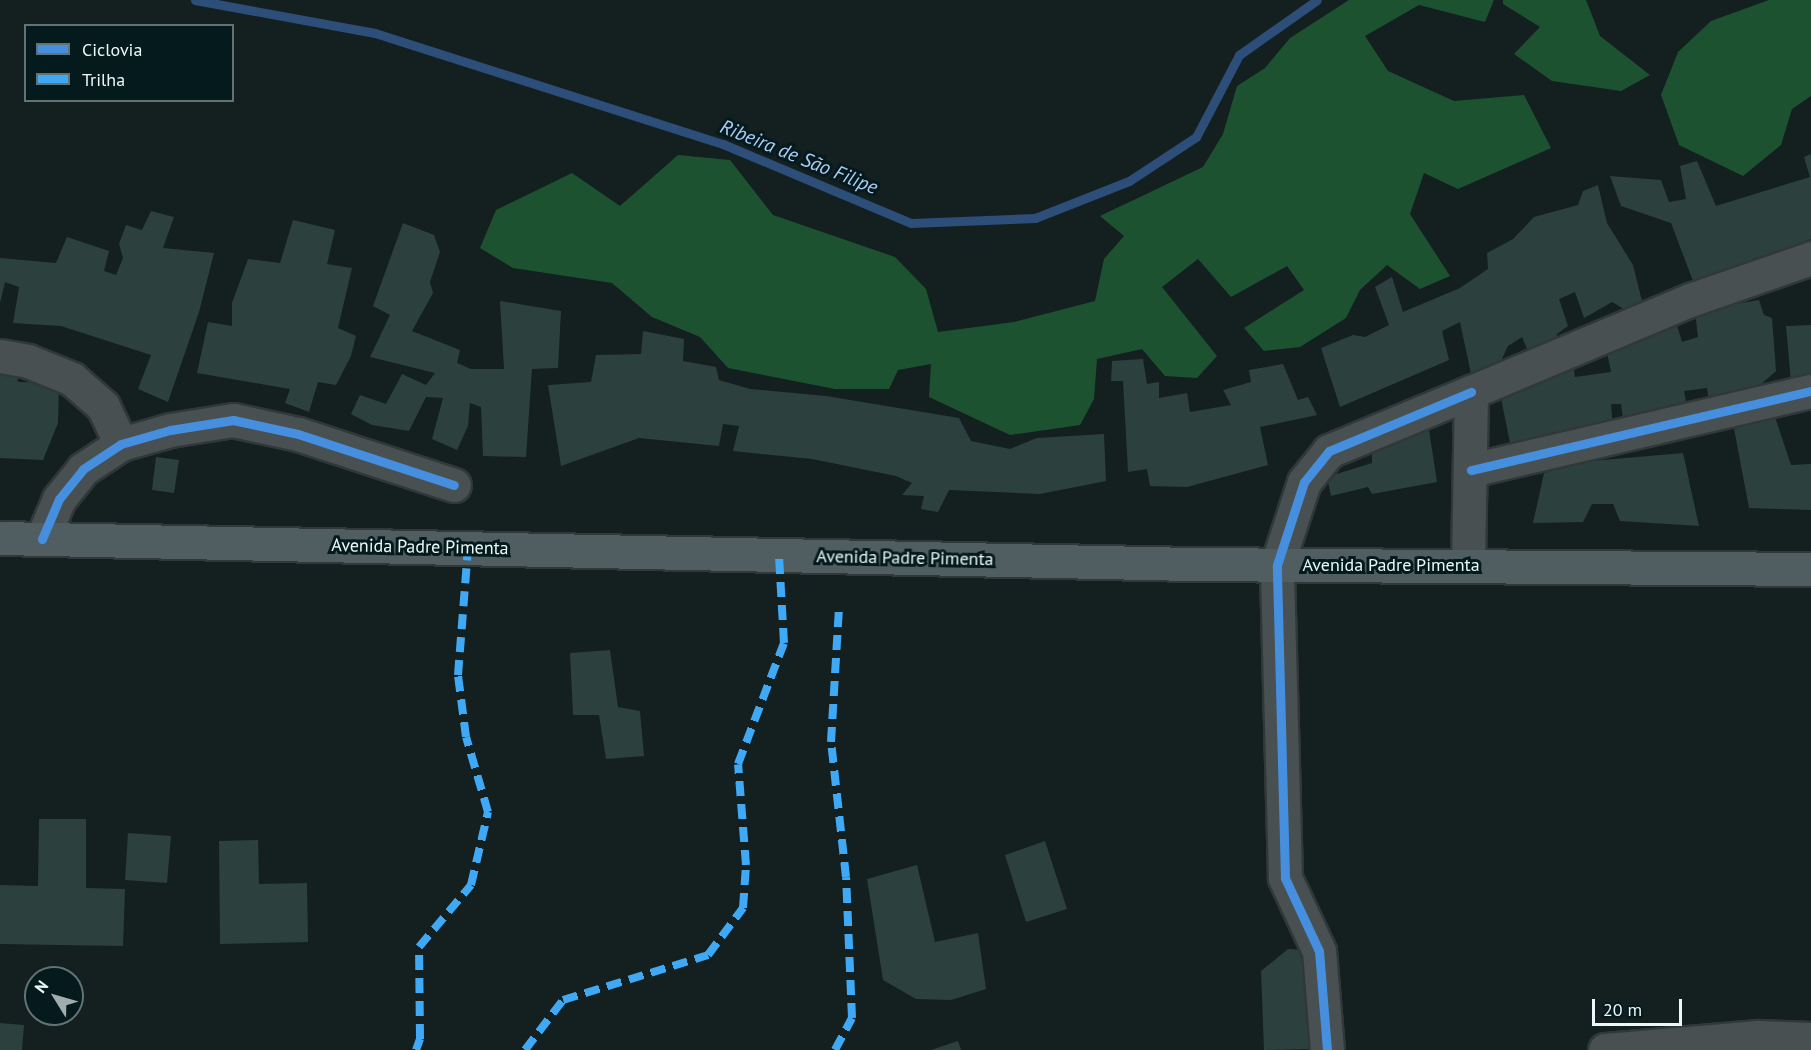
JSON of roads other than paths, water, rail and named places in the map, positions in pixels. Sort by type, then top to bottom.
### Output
[{"type":"main road","name":"Avenida Padre Pimenta","points":[[0,538],[1277,564],[1811,569]]},
{"type":"street","points":[[1327,1050],[1319,951],[1285,878],[1277,564],[1304,482],[1329,451],[1690,300],[1811,258]]},
{"type":"street","points":[[0,356],[28,361],[72,379],[103,406],[121,444]]},
{"type":"street","points":[[1471,470],[1811,391]]},
{"type":"street","points":[[1468,565],[1471,470],[1470,392]]},
{"type":"street","points":[[42,539],[59,499],[83,469],[121,444],[170,430],[233,420],[298,434],[454,485]]},
{"type":"street","points":[[1605,1050],[1758,1037],[1811,1039]]},
{"type":"waterway","name":"Ribeira de São Filipe","points":[[195,0],[375,33],[723,144],[911,223],[1035,218],[1129,181],[1196,137],[1239,55],[1317,0]]}]
